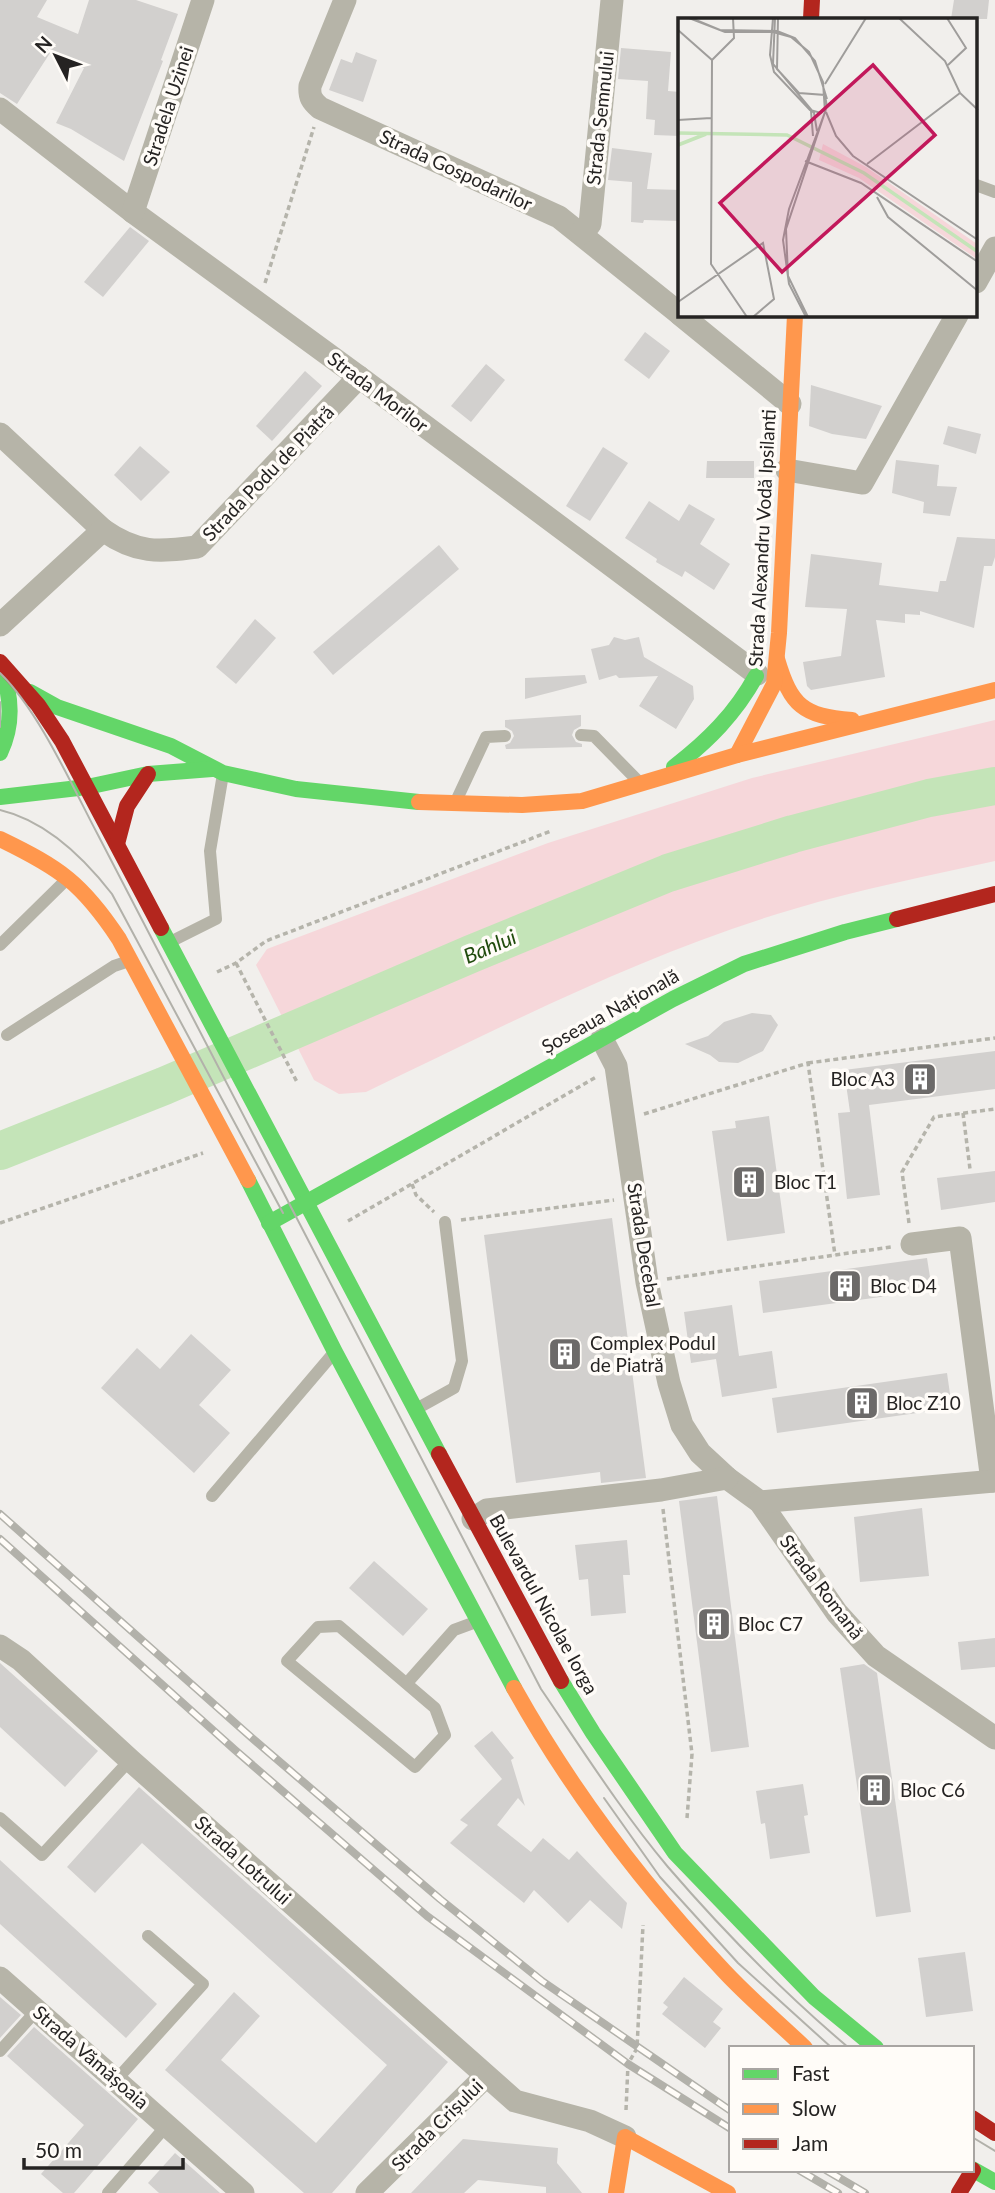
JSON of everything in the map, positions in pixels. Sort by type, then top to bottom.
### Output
[{"type":"main road","points":[[811,18],[812,0]]},
{"type":"main road","name":"Strada Alexandru Vodă Ipsilanti","points":[[737,755],[774,684],[779,634],[795,317]]},
{"type":"main road","points":[[649,783],[708,740],[734,714],[779,634]]},
{"type":"main road","points":[[777,659],[785,690],[800,708],[820,719],[865,721]]},
{"type":"main road","points":[[0,664],[30,692],[53,724],[169,943]]},
{"type":"main road","points":[[0,664],[11,697],[5,744],[0,753]]},
{"type":"main road","points":[[30,692],[57,707],[171,746],[218,771],[296,789],[396,801],[522,805],[582,801],[737,755],[995,690]]},
{"type":"main road","points":[[0,797],[87,787],[148,774],[218,771]]},
{"type":"main road","points":[[117,844],[125,809],[133,792],[148,774]]},
{"type":"main road","points":[[0,839],[47,863],[69,878],[97,906],[130,960],[226,1136],[335,1352],[532,1720],[610,1837],[652,1891],[726,1973],[804,2046]]},
{"type":"main road","name":"Șoseaua Națională","points":[[269,1223],[673,999],[744,964],[845,932],[995,894]]},
{"type":"main road","name":"Bulevardul Nicolae Iorga","points":[[169,943],[556,1674],[626,1785],[675,1853],[814,1997],[874,2046]]},
{"type":"main road","points":[[974,2119],[995,2133]]},
{"type":"main road","points":[[617,2193],[625,2137],[728,2193]]},
{"type":"main road","points":[[974,2170],[995,2182]]},
{"type":"main road","points":[[959,2193],[971,2172]]},
{"type":"street","name":"Stradela Uzinei","points":[[133,212],[203,0]]},
{"type":"street","points":[[320,108],[312,102],[310,86],[345,0]]},
{"type":"street","name":"Strada Semnului","points":[[581,233],[590,224],[612,0]]},
{"type":"street","name":"Strada Gospodarilor","points":[[320,108],[559,217],[678,312]]},
{"type":"street","name":"Strada Morilor","points":[[0,109],[133,212],[757,674]]},
{"type":"street","points":[[978,278],[995,248]]},
{"type":"street","name":"Strada Gospodarilor","points":[[685,317],[790,404]]},
{"type":"street","points":[[787,470],[862,483],[956,317]]},
{"type":"street","name":"Strada Podu de Piatră","points":[[0,433],[103,530],[121,543],[159,552],[197,547],[359,377]]},
{"type":"street","points":[[0,625],[103,530]]},
{"type":"street","name":"Strada Decebal","points":[[602,1039],[616,1066],[647,1282],[669,1383],[682,1425],[700,1453],[727,1478],[760,1502]]},
{"type":"street","points":[[760,1502],[993,1481],[960,1238],[912,1244]]},
{"type":"street","points":[[473,1519],[487,1510],[661,1490],[727,1478]]},
{"type":"street","name":"Strada Romană","points":[[760,1502],[838,1613],[876,1656],[995,1738]]},
{"type":"street","name":"Strada Lotrului","points":[[0,1646],[21,1660],[486,2076]]},
{"type":"street","name":"Strada Vămășoaia","points":[[0,1978],[243,2193]]},
{"type":"street","name":"Strada Crișului","points":[[367,2193],[486,2076],[515,2101],[590,2121],[625,2137]]},
{"type":"lane","points":[[978,186],[995,192]]},
{"type":"lane","points":[[581,735],[593,736],[649,783]]},
{"type":"lane","points":[[454,804],[486,737],[505,736]]},
{"type":"lane","points":[[169,943],[216,919],[210,851],[218,771]]},
{"type":"lane","points":[[0,945],[69,878]]},
{"type":"lane","points":[[7,1035],[114,966],[130,960]]},
{"type":"lane","points":[[415,1410],[454,1388],[462,1361],[445,1222]]},
{"type":"lane","points":[[212,1496],[335,1352]]},
{"type":"lane","points":[[407,1683],[454,1630],[477,1621]]},
{"type":"lane","points":[[339,1626],[407,1683],[435,1709],[445,1735],[415,1767],[287,1661],[318,1627],[339,1626]]},
{"type":"lane","points":[[0,1818],[42,1855],[130,1760]]},
{"type":"lane","points":[[117,2080],[203,1984],[148,1936]]},
{"type":"lane","points":[[0,2051],[37,2010]]},
{"type":"lane","points":[[108,2193],[167,2124]]},
{"type":"path","points":[[259,303],[320,108]]},
{"type":"path","points":[[214,973],[236,963],[265,941]]},
{"type":"path","points":[[236,963],[298,1084]]},
{"type":"path","points":[[625,1120],[808,1063],[995,1038]]},
{"type":"path","points":[[808,1063],[835,1255]]},
{"type":"path","points":[[344,1224],[616,1066]]},
{"type":"path","points":[[647,1282],[912,1244],[902,1172],[934,1117],[995,1109]]},
{"type":"path","points":[[963,1113],[970,1168]]},
{"type":"path","points":[[0,1223],[212,1150]]},
{"type":"path","points":[[412,1184],[416,1195],[445,1222],[636,1198]]},
{"type":"path","points":[[661,1490],[692,1754],[687,1819]]},
{"type":"path","points":[[625,2137],[628,2064],[637,2048],[644,1916]]},
{"type":"shaded area","points":[[995,720],[995,861],[819,902],[738,927],[576,992],[366,1092],[339,1094],[314,1080],[256,965],[267,949],[548,843],[752,778]]},
{"type":"building","points":[[0,0],[47,0],[37,17],[78,34],[89,0],[136,0],[178,14],[161,60],[163,61],[124,161],[56,123],[84,68],[50,53],[17,104],[0,93]]},
{"type":"building","points":[[954,0],[989,0],[987,19],[951,18]]},
{"type":"building","points":[[621,48],[671,52],[668,91],[678,92],[678,136],[654,135],[655,120],[646,119],[648,81],[618,79]]},
{"type":"building","points":[[356,52],[377,60],[363,102],[329,90],[341,59],[352,63]]},
{"type":"building","points":[[612,148],[652,153],[647,189],[678,190],[678,221],[631,222],[632,182],[608,180]]},
{"type":"building","points":[[130,227],[149,241],[103,297],[84,282]]},
{"type":"building","points":[[645,332],[670,351],[649,379],[624,360]]},
{"type":"building","points":[[486,364],[505,380],[471,422],[451,406]]},
{"type":"building","points":[[305,371],[322,386],[272,441],[256,426]]},
{"type":"building","points":[[811,385],[882,406],[866,439],[832,434],[809,426]]},
{"type":"building","points":[[948,426],[981,434],[976,454],[943,444]]},
{"type":"building","points":[[140,446],[170,472],[141,501],[114,475]]},
{"type":"building","points":[[603,447],[628,463],[590,521],[566,506]]},
{"type":"building","points":[[896,460],[939,465],[937,486],[957,487],[950,516],[923,513],[924,502],[892,493]]},
{"type":"building","points":[[707,461],[754,461],[754,478],[706,478]]},
{"type":"building","points":[[649,501],[679,521],[689,504],[715,519],[700,544],[730,564],[714,590],[685,571],[682,577],[656,562],[657,559],[625,538]]},
{"type":"building","points":[[957,537],[995,539],[992,566],[984,566],[974,628],[920,611],[920,615],[905,614],[905,623],[876,620],[885,677],[811,690],[807,686],[803,662],[841,656],[847,609],[805,607],[811,554],[882,563],[879,585],[938,592],[940,581],[946,581]]},
{"type":"building","points":[[439,545],[459,569],[333,675],[313,652]]},
{"type":"building","points":[[255,619],[276,638],[236,684],[216,667]]},
{"type":"building","points":[[614,637],[625,640],[639,637],[644,657],[693,686],[694,699],[676,729],[639,706],[658,676],[619,678],[616,675],[599,680],[591,649],[609,645]]},
{"type":"building","points":[[585,675],[587,683],[525,699],[525,678]]},
{"type":"building","points":[[581,715],[581,726],[574,730],[572,735],[582,747],[506,749],[505,745],[510,743],[514,736],[512,731],[505,727],[505,720]]},
{"type":"building","points":[[752,1013],[771,1015],[778,1025],[763,1051],[738,1063],[719,1062],[685,1044],[708,1036],[724,1022]]},
{"type":"building","name":"Bloc A3","points":[[995,1051],[995,1089],[869,1105],[880,1195],[847,1199],[838,1113],[850,1112],[844,1070]]},
{"type":"building","name":"Bloc T1","points":[[769,1116],[785,1233],[727,1241],[712,1131],[736,1128],[735,1121]]},
{"type":"building","points":[[995,1171],[995,1202],[941,1210],[937,1178]]},
{"type":"building","name":"Complex Podul de Piatră","points":[[612,1218],[646,1478],[601,1483],[600,1472],[516,1483],[484,1235]]},
{"type":"building","name":"Bloc D4","points":[[927,1258],[932,1290],[763,1313],[759,1281]]},
{"type":"building","points":[[732,1305],[739,1356],[772,1351],[777,1388],[722,1397],[716,1359],[691,1363],[684,1312]]},
{"type":"building","points":[[191,1334],[231,1370],[199,1405],[230,1433],[194,1473],[101,1388],[137,1348],[160,1369]]},
{"type":"building","name":"Bloc Z10","points":[[947,1373],[952,1408],[777,1433],[772,1398]]},
{"type":"building","name":"Bloc C7","points":[[717,1496],[749,1747],[711,1752],[679,1501]]},
{"type":"building","points":[[922,1508],[929,1576],[860,1582],[854,1517]]},
{"type":"building","points":[[627,1540],[630,1575],[623,1575],[626,1613],[591,1616],[588,1579],[579,1580],[575,1545]]},
{"type":"building","points":[[374,1561],[428,1609],[403,1636],[349,1588]]},
{"type":"building","points":[[995,1638],[995,1667],[961,1670],[958,1642]]},
{"type":"building","points":[[0,1663],[98,1751],[65,1787],[0,1727]]},
{"type":"building","name":"Bloc C6","points":[[864,1664],[877,1673],[911,1912],[876,1917],[840,1668]]},
{"type":"building","points":[[492,1731],[514,1758],[511,1760],[525,1806],[518,1798],[497,1825],[531,1852],[543,1838],[569,1860],[577,1851],[627,1903],[622,1929],[590,1900],[568,1923],[534,1890],[524,1903],[450,1843],[468,1825],[460,1820],[502,1779],[474,1746]]},
{"type":"building","points":[[803,1784],[808,1815],[804,1816],[810,1853],[770,1859],[765,1823],[761,1824],[756,1791]]},
{"type":"building","points":[[139,1787],[448,2062],[332,2193],[304,2193],[165,2070],[234,1992],[260,2016],[221,2060],[316,2143],[387,2065],[142,1843],[95,1893],[67,1867]]},
{"type":"building","points":[[0,1860],[157,2004],[126,2038],[0,1924]]},
{"type":"building","points":[[965,1952],[973,2011],[926,2017],[918,1958]]},
{"type":"building","points":[[684,1977],[723,2009],[713,2022],[721,2028],[705,2048],[662,2014],[668,2007],[663,2003]]},
{"type":"building","points":[[0,1997],[21,2015],[0,2038]]},
{"type":"building","points":[[34,2027],[138,2119],[74,2193],[63,2193],[41,2174],[84,2125],[7,2056]]},
{"type":"building","points":[[463,2139],[558,2148],[557,2163],[582,2193],[546,2193],[546,2187],[478,2180],[464,2193],[411,2193]]},
{"type":"building","points":[[175,2153],[220,2193],[159,2193],[148,2183]]},
{"type":"waterway","name":"Bahlui","points":[[0,1151],[164,1086],[668,873],[793,834],[929,798],[995,786]]},
{"type":"tram line","points":[[0,673],[28,707],[66,772],[541,1689],[618,1802],[668,1867],[755,1961],[847,2046]]},
{"type":"tram line","points":[[0,702],[0,727]]},
{"type":"tram line","points":[[0,810],[17,815],[49,832],[77,855],[112,894],[283,1213]]},
{"type":"tram line","points":[[604,1798],[660,1877],[738,1963],[830,2046]]},
{"type":"tram line","points":[[974,2138],[995,2151]]},
{"type":"railway","points":[[0,1514],[252,1738],[440,1899],[542,1981],[729,2110]]},
{"type":"railway","points":[[0,1539],[235,1750],[427,1916],[628,2064],[729,2128]]},
{"type":"railway","points":[[802,2172],[838,2193]]},
{"type":"railway","points":[[829,2172],[865,2193]]},
{"type":"traffic: fast","points":[[0,665],[10,709],[8,731],[0,753]]},
{"type":"traffic: fast","points":[[674,767],[720,726],[756,676]]},
{"type":"traffic: fast","points":[[30,692],[57,707],[171,746],[223,773],[296,789],[419,802]]},
{"type":"traffic: fast","points":[[0,797],[87,787],[148,774],[212,769]]},
{"type":"traffic: fast","points":[[269,1223],[673,999],[744,964],[845,932],[897,919]]},
{"type":"traffic: fast","points":[[161,928],[439,1454]]},
{"type":"traffic: fast","points":[[248,1180],[335,1352],[514,1688]]},
{"type":"traffic: fast","points":[[561,1681],[675,1853],[814,1997],[874,2046]]},
{"type":"traffic: fast","points":[[974,2170],[995,2182]]},
{"type":"traffic: slow","points":[[737,755],[774,684],[795,317]]},
{"type":"traffic: slow","points":[[777,659],[788,688],[801,706],[822,715],[852,720]]},
{"type":"traffic: slow","points":[[419,802],[522,805],[582,801],[737,755],[995,690]]},
{"type":"traffic: slow","points":[[0,839],[39,859],[68,879],[106,920],[119,939],[248,1180]]},
{"type":"traffic: slow","points":[[514,1688],[560,1764],[637,1871],[724,1971],[803,2046]]},
{"type":"traffic: slow","points":[[616,2193],[625,2137],[728,2193]]},
{"type":"traffic: jam","points":[[811,18],[812,0]]},
{"type":"traffic: jam","points":[[0,662],[38,705],[62,741],[161,928]]},
{"type":"traffic: jam","points":[[117,844],[127,806],[148,774]]},
{"type":"traffic: jam","points":[[897,919],[995,894]]},
{"type":"traffic: jam","points":[[439,1454],[561,1681]]},
{"type":"traffic: jam","points":[[974,2119],[995,2133]]},
{"type":"traffic: jam","points":[[959,2193],[972,2172]]},
{"type":"place","name":"Bloc A3","points":[[920,1079]]},
{"type":"place","name":"Bloc T1","points":[[749,1182]]},
{"type":"place","name":"Bloc D4","points":[[845,1286]]},
{"type":"place","name":"Complex Podul de Piatră","points":[[565,1354]]},
{"type":"place","name":"Bloc Z10","points":[[862,1403]]},
{"type":"place","name":"Bloc C7","points":[[714,1624]]},
{"type":"place","name":"Bloc C6","points":[[875,1790]]}]
